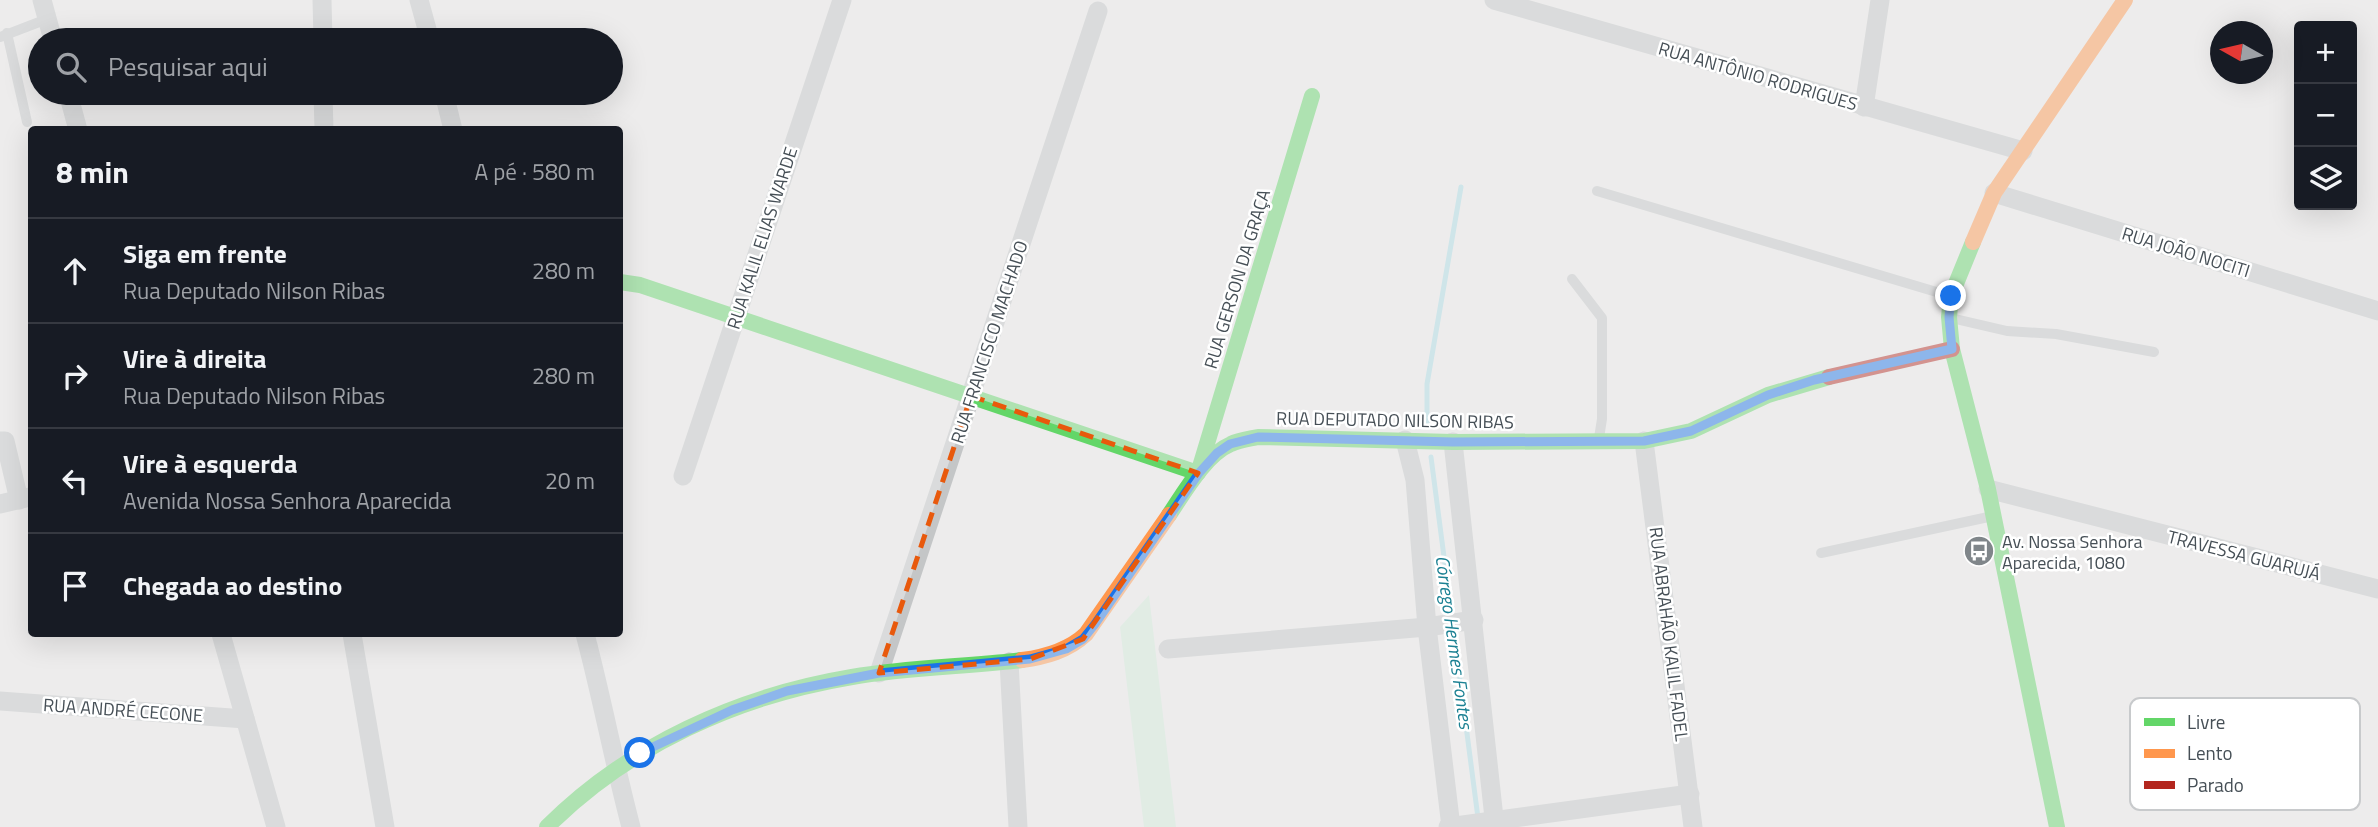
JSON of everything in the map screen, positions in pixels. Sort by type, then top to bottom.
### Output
[{"type":"street","points":[[322,0],[323,28]]},
{"type":"street","points":[[419,0],[427,28]]},
{"type":"street","name":"RUA KALIL ELIAS WARDE","points":[[683,476],[842,0]]},
{"type":"street","name":"RUA ANTÔNIO RODRIGUES","points":[[1494,0],[2023,151]]},
{"type":"street","points":[[1864,107],[1880,0]]},
{"type":"street","points":[[2057,827],[1988,489],[1952,349],[1949,317],[1951,296],[1994,193],[2122,1]]},
{"type":"street","points":[[44,9],[50,28]]},
{"type":"street","name":"RUA FRANCISCO MACHADO","points":[[879,673],[1098,11]]},
{"type":"street","name":"RUA GERSON DA GRAÇA","points":[[1199,473],[1312,96]]},
{"type":"street","points":[[71,105],[77,126]]},
{"type":"street","points":[[323,105],[324,126]]},
{"type":"street","points":[[447,105],[452,126]]},
{"type":"street","name":"RUA JOÃO NOCITI","points":[[1994,193],[2378,311]]},
{"type":"street","points":[[623,282],[640,285],[1199,473]]},
{"type":"street","name":"RUA DEPUTADO NILSON RIBAS","points":[[547,827],[571,802],[615,767],[675,735],[762,699],[820,683],[879,673],[1009,662],[1046,656],[1066,649],[1083,639],[1095,624],[1199,473],[1217,453],[1230,444],[1258,437],[1453,442],[1644,441],[1691,431],[1768,395],[1814,380],[1952,349]]},
{"type":"street","points":[[1405,440],[1415,480],[1427,627],[1450,827],[1494,824],[1690,794]]},
{"type":"street","points":[[0,441],[5,441],[17,500]]},
{"type":"street","name":"RUA ABRAHÃO KALIL FADEL","points":[[1644,441],[1693,827]]},
{"type":"street","points":[[1453,442],[1494,824]]},
{"type":"street","name":"TRAVESSA GUARUJÁ","points":[[1988,489],[2378,589]]},
{"type":"street","points":[[1168,649],[1427,627],[1474,620]]},
{"type":"street","points":[[222,637],[276,827]]},
{"type":"street","points":[[353,637],[385,827]]},
{"type":"street","points":[[586,637],[631,827]]},
{"type":"street","points":[[1009,662],[1018,827]]},
{"type":"street","name":"RUA ANDRÉ CECONE","points":[[0,701],[245,719]]},
{"type":"lane","points":[[27,122],[4,35],[44,9]]},
{"type":"lane","points":[[1597,191],[1951,296]]},
{"type":"lane","points":[[1572,279],[1602,318],[1602,419],[1599,442]]},
{"type":"lane","points":[[1949,317],[2007,331],[2056,334],[2154,352]]},
{"type":"lane","points":[[1821,553],[1993,516]]},
{"type":"highlighted area","points":[[971,396],[1198,473],[1083,639],[1030,659],[879,673]]},
{"type":"green space","points":[[1149,595],[1176,827],[1144,827],[1120,627]]},
{"type":"waterway","points":[[1427,426],[1427,384],[1461,187]]},
{"type":"waterway","name":"Córrego Hermes Fontes","points":[[1431,457],[1478,818]]},
{"type":"traffic: fast","points":[[1199,470],[1312,96]]},
{"type":"traffic: fast","points":[[1973,242],[1951,296],[1949,317],[1952,349],[1988,489],[2057,827]]},
{"type":"traffic: fast","points":[[623,282],[640,285],[1198,473]]},
{"type":"traffic: fast","points":[[1169,515],[1196,475],[1221,449],[1258,437],[1453,442],[1644,441],[1691,431],[1768,395],[1829,377]]},
{"type":"traffic: fast","points":[[547,827],[613,772],[688,728],[727,711],[768,697],[852,677],[1022,660]]},
{"type":"traffic: slow","points":[[1973,242],[1994,193],[2125,0]]},
{"type":"traffic: slow","points":[[1022,660],[1056,652],[1072,645],[1086,634],[1169,515]]},
{"type":"traffic: jam","points":[[1829,377],[1952,349]]},
{"type":"place","name":"Av. Nossa Senhora Aparecida, 1080","points":[[1979,551]]},
{"type":"route","points":[[640,753],[732,710],[787,691],[849,677],[1030,659],[1066,649],[1083,639],[1199,473],[1217,453],[1230,444],[1276,436],[1453,442],[1644,441],[1691,431],[1768,395],[1814,380],[1952,349],[1949,317],[1951,296]]}]
